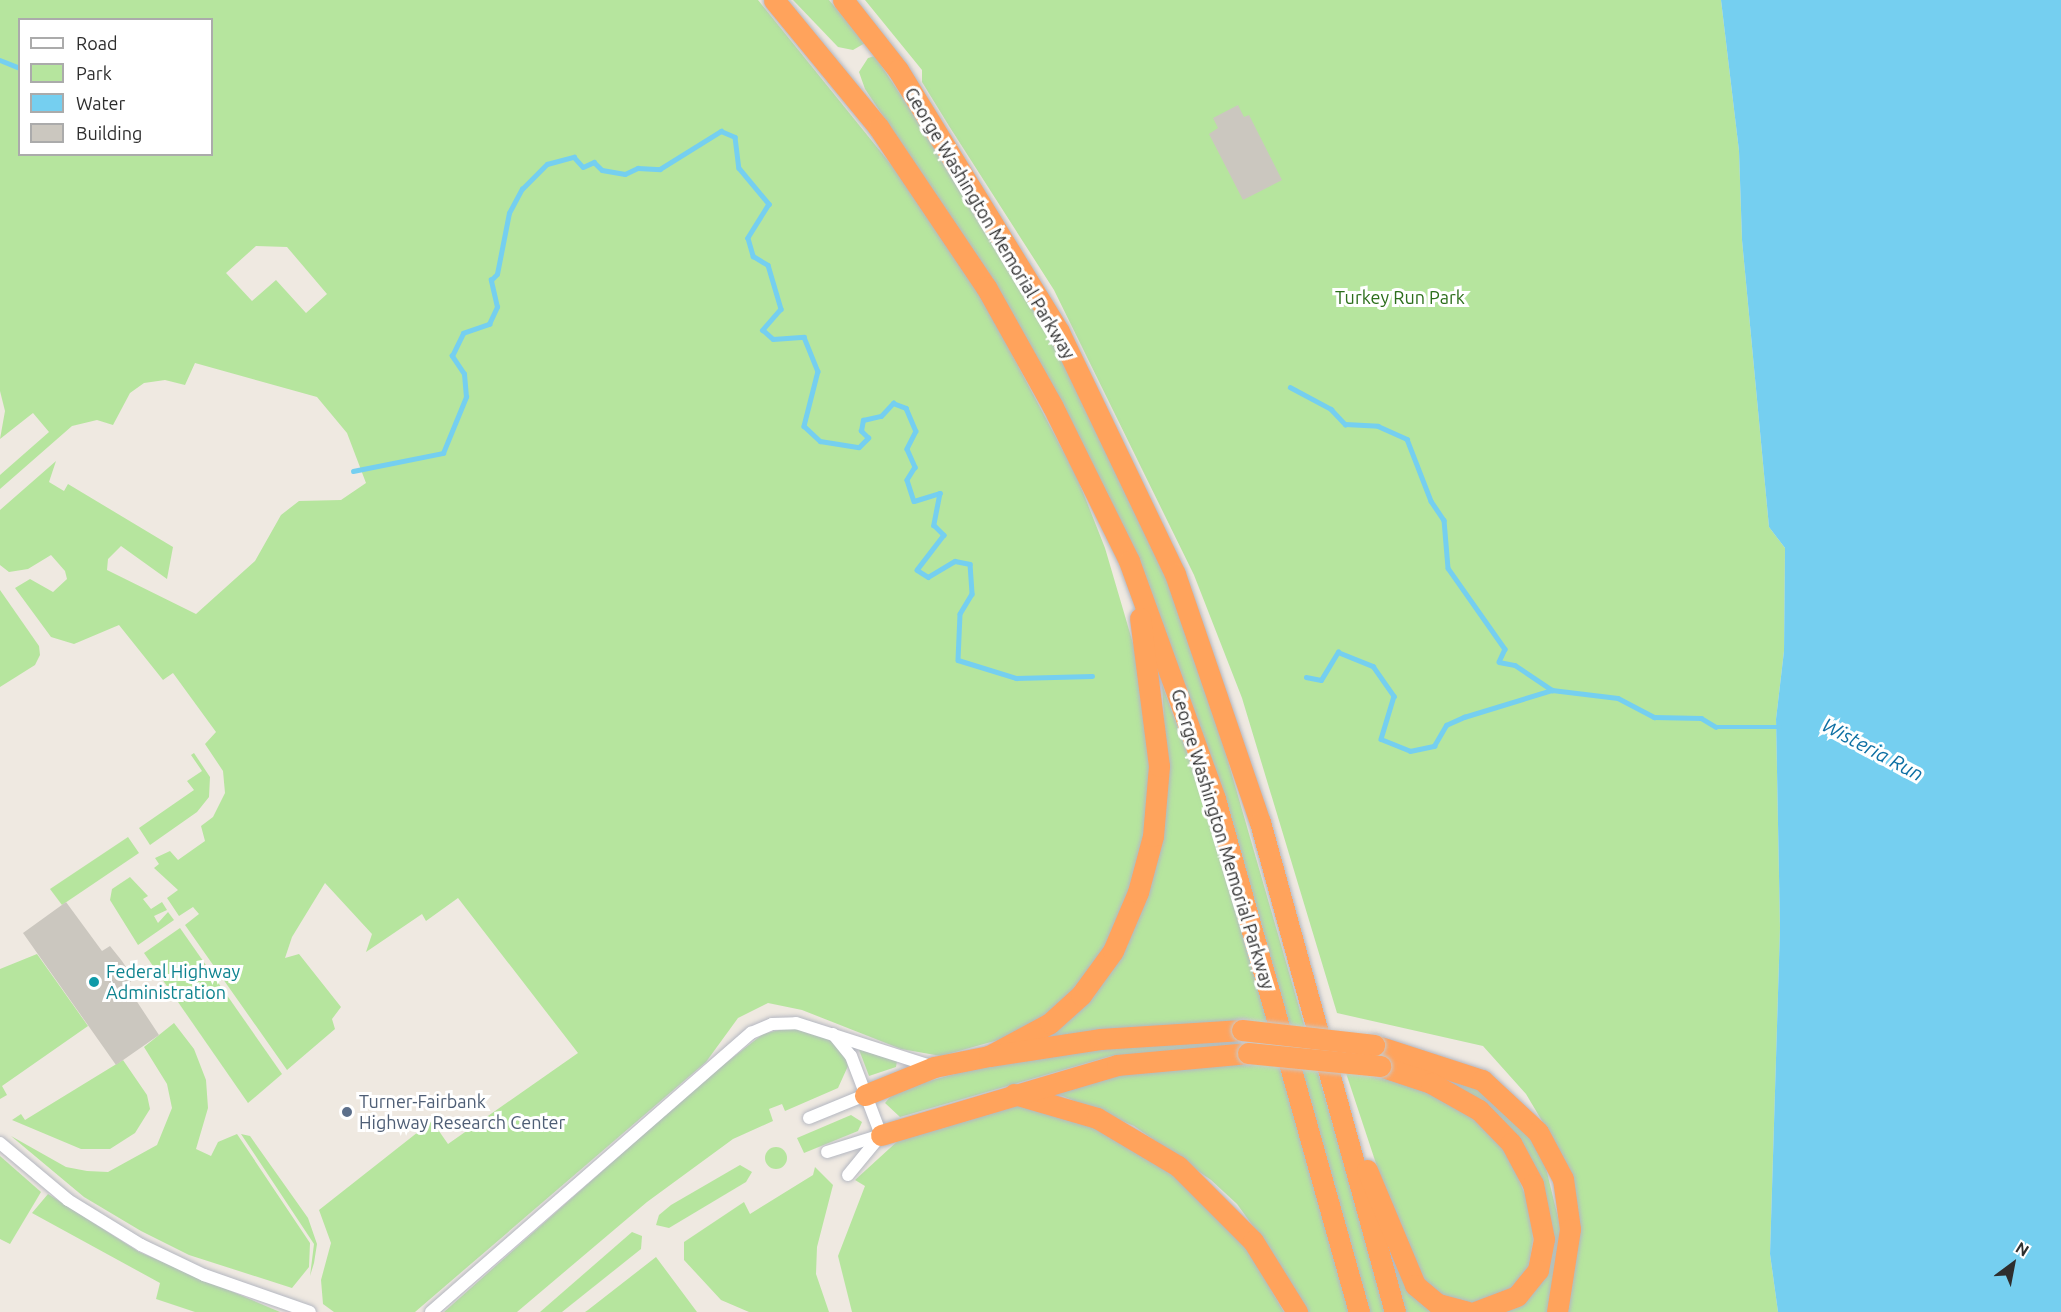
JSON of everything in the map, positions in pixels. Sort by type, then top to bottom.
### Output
[{"type":"highway","name":"George Washington Memorial Parkway","points":[[774,0],[879,128],[986,287],[1053,407],[1129,561],[1215,799],[1359,1312]]},
{"type":"highway","name":"George Washington Memorial Parkway","points":[[843,0],[898,70],[1016,258],[1059,332],[1144,502],[1212,671],[1260,822],[1395,1312]]},
{"type":"highway","points":[[989,1056],[1050,1023],[1098,974],[1121,935],[1146,864],[1158,796],[1157,731],[1129,561]]},
{"type":"highway","points":[[866,1095],[934,1067],[1100,1039],[1242,1030],[1374,1045],[1482,1080],[1538,1132],[1563,1179],[1570,1229],[1557,1312]]},
{"type":"highway","points":[[880,1135],[1011,1094],[1117,1065],[1248,1053],[1380,1066],[1431,1083],[1479,1110],[1512,1143],[1533,1184],[1544,1239],[1538,1270],[1517,1296],[1475,1312]]},
{"type":"highway","points":[[1333,1086],[1411,1278],[1438,1304],[1467,1312]]},
{"type":"highway","points":[[1011,1094],[1097,1118],[1178,1166],[1239,1224],[1297,1312]]},
{"type":"street","points":[[431,1312],[740,1041],[784,1022],[830,1031],[934,1067]]},
{"type":"street","points":[[830,1031],[851,1056],[880,1135]]},
{"type":"street","points":[[809,1118],[866,1095]]},
{"type":"street","points":[[827,1152],[880,1135]]},
{"type":"street","points":[[848,1175],[880,1135]]},
{"type":"street","points":[[0,1143],[68,1200],[141,1245],[204,1275],[310,1312]]},
{"type":"green space","points":[[0,0],[758,0],[910,188],[974,283],[1077,477],[1105,548],[1137,657],[1152,794],[1140,866],[1119,923],[1091,973],[1057,1010],[1009,1037],[941,1056],[901,1049],[802,1010],[768,1003],[738,1018],[706,1062],[415,1312],[334,1312],[323,1304],[321,1280],[331,1243],[319,1210],[432,1121],[448,1144],[578,1053],[458,898],[426,921],[422,914],[366,952],[372,934],[325,883],[292,937],[285,958],[299,954],[341,1007],[332,1019],[335,1029],[287,1070],[185,925],[199,914],[193,907],[179,916],[167,898],[178,890],[154,868],[159,864],[155,858],[170,851],[178,860],[205,841],[201,826],[213,817],[225,793],[223,771],[205,744],[216,732],[173,673],[163,680],[119,625],[74,644],[51,637],[15,588],[30,579],[53,592],[67,579],[65,571],[51,555],[28,569],[9,572],[0,565],[0,510],[56,461],[49,482],[64,491],[68,484],[173,547],[167,579],[121,546],[108,559],[107,570],[196,614],[255,561],[281,515],[299,501],[341,500],[366,483],[347,433],[317,397],[195,363],[185,385],[165,380],[144,383],[130,393],[113,425],[97,420],[72,426],[0,489],[0,475],[49,432],[33,413],[0,439],[5,411],[0,391]],"holes":[[[256,246],[287,247],[327,294],[306,313],[276,280],[252,301],[226,273]]]},
{"type":"green space","points":[[793,0],[829,0],[865,43],[853,50],[838,47]]},
{"type":"green space","name":"Turkey Run Park","points":[[865,0],[1721,0],[1739,151],[1742,240],[1769,527],[1785,548],[1784,651],[1776,719],[1780,928],[1770,1254],[1778,1312],[1565,1312],[1578,1230],[1551,1136],[1526,1094],[1483,1046],[1337,1013],[1242,698],[1194,575],[1054,290],[922,82],[922,70]]},
{"type":"green space","points":[[875,56],[1018,273],[1159,557],[1215,716],[1387,1312],[1368,1312],[1256,905],[1173,657],[920,171],[865,89],[859,72],[868,58]]},
{"type":"green space","points":[[0,590],[39,646],[40,655],[35,665],[0,687]]},
{"type":"green space","points":[[1162,684],[1218,837],[1275,1023],[1034,1040],[1115,962],[1165,737]]},
{"type":"green space","points":[[194,753],[210,777],[209,797],[197,812],[150,845],[139,828],[194,790],[187,781],[202,771],[191,755]]},
{"type":"green space","points":[[128,837],[139,853],[62,905],[50,889]]},
{"type":"green space","points":[[130,877],[148,896],[143,899],[151,909],[162,902],[167,910],[154,916],[158,923],[168,912],[174,920],[138,945],[110,900],[112,889]]},
{"type":"green space","points":[[180,928],[282,1074],[248,1103],[144,953]]},
{"type":"green space","points":[[37,954],[88,1026],[2,1086],[7,1095],[0,1099],[0,969]]},
{"type":"green space","points":[[174,1023],[194,1049],[206,1080],[208,1108],[196,1149],[211,1156],[218,1142],[237,1134],[310,1243],[309,1267],[292,1288],[189,1255],[141,1231],[84,1197],[11,1136],[66,1167],[87,1171],[108,1172],[157,1145],[172,1108],[167,1084],[144,1047]]},
{"type":"green space","points":[[791,1027],[814,1031],[834,1042],[844,1054],[848,1066],[838,1088],[785,1111],[782,1104],[769,1109],[773,1121],[733,1139],[647,1202],[517,1312],[444,1312],[709,1076],[763,1034]]},
{"type":"green space","points":[[1240,1039],[1242,1045],[1111,1056],[900,1117],[885,1103],[896,1090],[1010,1059],[1082,1047]]},
{"type":"green space","points":[[858,1047],[897,1061],[896,1067],[869,1076]]},
{"type":"green space","points":[[1404,1059],[1469,1082],[1522,1127],[1544,1160],[1562,1234],[1548,1312],[1500,1312],[1541,1271],[1527,1159]]},
{"type":"green space","points":[[123,1060],[147,1095],[150,1109],[135,1133],[110,1149],[81,1149],[12,1120],[21,1114],[25,1120]]},
{"type":"green space","points":[[1194,1062],[1285,1065],[1351,1312],[1307,1312],[1271,1251],[1237,1204],[1211,1180],[1134,1126],[1053,1092],[1111,1074]]},
{"type":"green space","points":[[1346,1073],[1391,1079],[1443,1097],[1472,1116],[1506,1148],[1531,1209],[1533,1240],[1528,1271],[1508,1294],[1483,1306],[1450,1303],[1420,1281],[1405,1251]]},
{"type":"green space","points":[[1012,1102],[1101,1128],[1180,1176],[1241,1238],[1284,1312],[852,1312],[838,1256],[865,1186],[855,1180],[901,1138]]},
{"type":"green space","points":[[851,1115],[862,1122],[858,1131],[804,1153],[797,1138]]},
{"type":"green space","points":[[241,1134],[250,1136],[308,1218],[317,1244],[310,1276],[314,1244]]},
{"type":"green space","points":[[776,1147],[784,1150],[787,1158],[784,1166],[776,1169],[768,1166],[765,1158],[768,1150]]},
{"type":"green space","points":[[0,1156],[41,1192],[10,1244],[0,1239]]},
{"type":"green space","points":[[740,1165],[752,1172],[746,1182],[669,1228],[656,1225],[659,1215],[671,1205]]},
{"type":"green space","points":[[815,1167],[833,1185],[817,1247],[816,1274],[829,1312],[749,1312],[721,1300],[684,1260],[684,1242],[744,1202],[750,1214],[813,1175]]},
{"type":"green space","points":[[48,1194],[139,1252],[280,1312],[195,1312],[156,1299],[160,1283],[32,1213]]},
{"type":"green space","points":[[1379,1209],[1439,1312],[1403,1312]]},
{"type":"green space","points":[[632,1232],[642,1236],[641,1249],[562,1312],[540,1312]]},
{"type":"green space","points":[[656,1257],[697,1312],[585,1312],[588,1310]]},
{"type":"water","points":[[1721,0],[2061,0],[2061,1312],[1778,1312],[1770,1254],[1780,928],[1776,719],[1784,651],[1785,548],[1769,527],[1742,240],[1739,151]]},
{"type":"building","points":[[1238,105],[1244,117],[1249,115],[1282,180],[1243,200],[1209,134],[1218,128],[1213,118]]},
{"type":"building","name":"Federal Highway Administration","points":[[66,902],[102,951],[110,946],[122,961],[134,979],[126,985],[159,1035],[116,1065],[23,933]]},
{"type":"waterway","points":[[0,60],[18,67]]},
{"type":"waterway","name":"Wisteria Run","points":[[353,471],[443,453],[466,397],[464,374],[452,356],[463,333],[489,324],[497,307],[491,280],[497,274],[509,213],[522,189],[547,164],[574,157],[583,167],[594,162],[602,170],[625,174],[638,168],[660,169],[721,131],[735,137],[739,168],[769,204],[748,238],[753,256],[768,265],[781,309],[763,330],[773,339],[804,337],[818,371],[804,426],[820,441],[859,447],[868,438],[861,431],[863,420],[881,416],[893,403],[906,408],[916,431],[907,449],[915,467],[907,480],[914,501],[940,493],[934,525],[944,535],[917,570],[928,577],[955,561],[970,564],[972,594],[960,614],[958,660],[1016,678],[1092,676]]},
{"type":"waterway","points":[[1290,387],[1331,409],[1345,424],[1378,426],[1407,439],[1431,501],[1444,520],[1448,568],[1505,649],[1499,662],[1515,665],[1552,690]]},
{"type":"waterway","name":"Wisteria Run","points":[[1306,677],[1321,680],[1338,652],[1373,666],[1394,696],[1381,739],[1410,751],[1434,746],[1446,725],[1464,717],[1552,690],[1618,698],[1654,717],[1701,718],[1716,727],[1780,727]]},
{"type":"place","name":"Federal Highway Administration","points":[[94,982]]},
{"type":"place","name":"Turner-Fairbank Highway Research Center","points":[[347,1112]]}]
